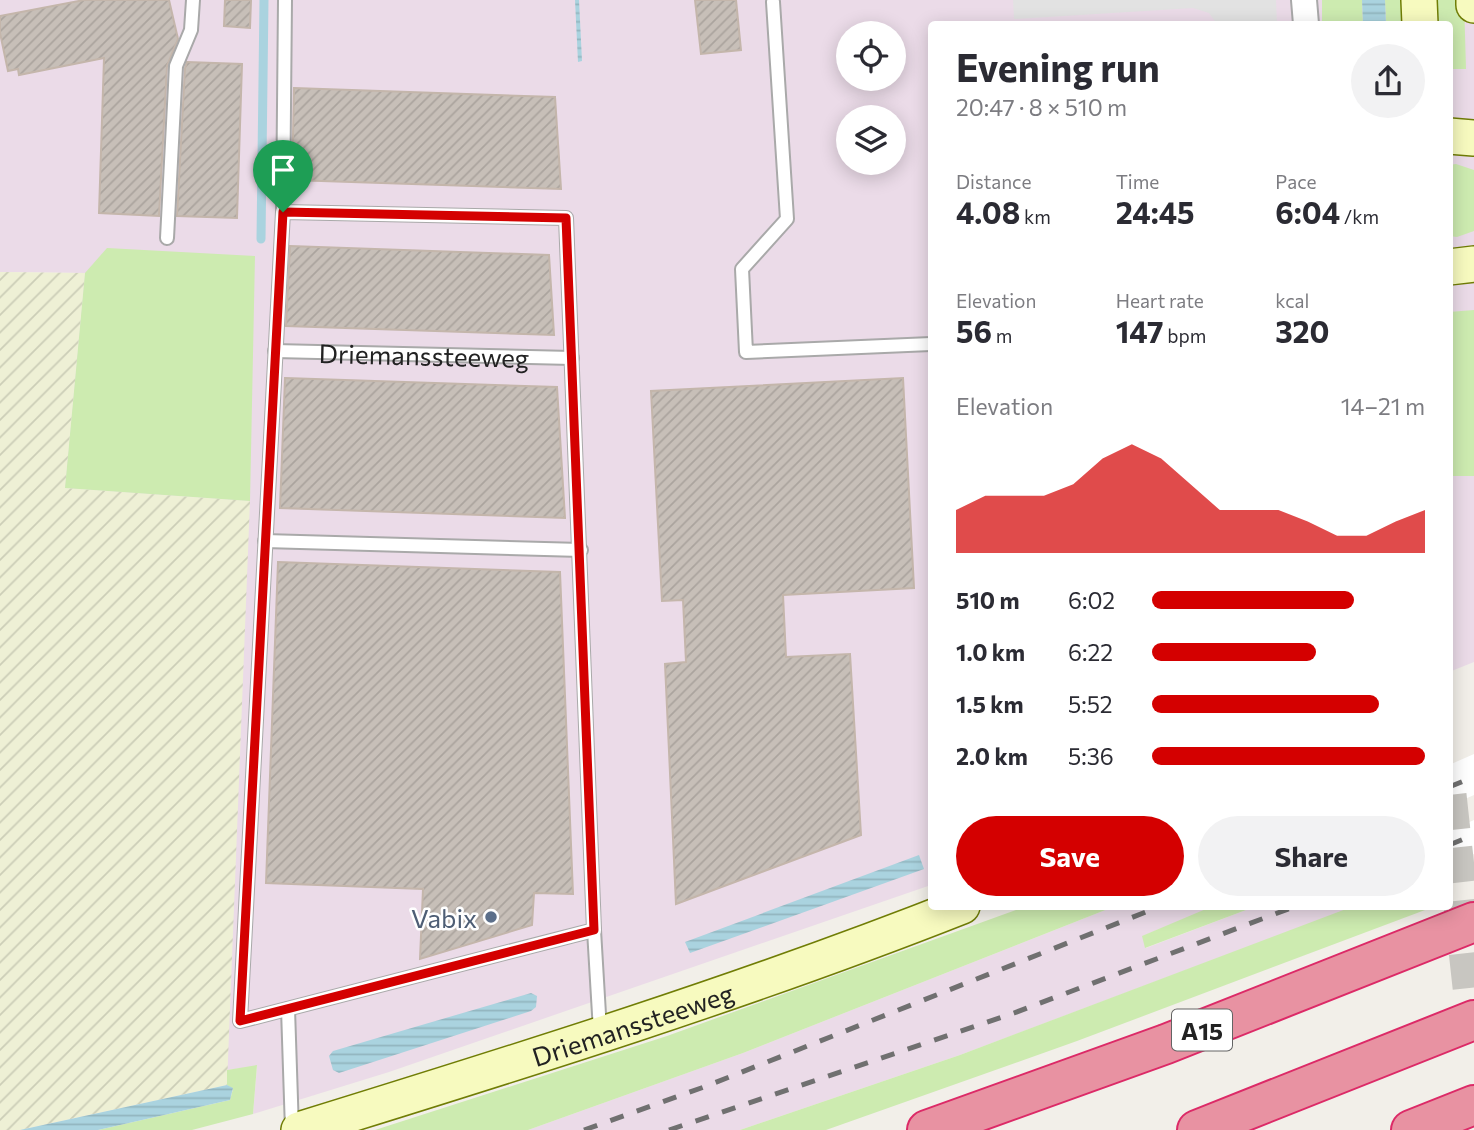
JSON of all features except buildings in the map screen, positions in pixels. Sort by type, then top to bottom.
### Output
[{"type":"highway","name":"A15","points":[[927,1130],[1166,1044],[1474,922]]},
{"type":"highway","points":[[1197,1130],[1474,1020]]},
{"type":"highway","points":[[1411,1130],[1474,1105]]},
{"type":"main road","points":[[1419,0],[1420,21]]},
{"type":"main road","points":[[1474,0],[1474,5]]},
{"type":"main road","points":[[1453,136],[1474,138]]},
{"type":"main road","points":[[1453,267],[1474,264]]},
{"type":"main road","name":"Driemanssteeweg","points":[[299,1130],[600,1037],[789,972],[952,910]]},
{"type":"street","points":[[1304,0],[1306,21]]},
{"type":"lane","points":[[167,238],[176,66],[191,30],[193,0]]},
{"type":"lane","points":[[285,0],[283,212],[240,1021],[594,930]]},
{"type":"lane","points":[[773,2],[786,219],[742,269],[746,352],[928,344]]},
{"type":"lane","points":[[283,212],[566,218],[600,1037]]},
{"type":"lane","name":"Driemanssteeweg","points":[[275,351],[572,358]]},
{"type":"lane","points":[[265,541],[580,550]]},
{"type":"lane","points":[[288,1009],[292,1130]]},
{"type":"shaded area","points":[[0,0],[1474,0],[1474,662],[1453,670],[1453,21],[928,21],[928,886],[389,1072],[253,1114],[257,1066],[227,1070],[249,501],[65,488],[85,273],[0,272]]},
{"type":"shaded area","points":[[1013,0],[1276,0],[1277,21],[1215,21],[1209,13],[1193,8],[1014,19]]},
{"type":"shaded area","points":[[1105,910],[1206,910],[1143,936],[1146,948],[1246,910],[1346,910],[960,1055],[740,1130],[528,1130],[743,1053]]},
{"type":"green space","points":[[1322,0],[1362,0],[1363,21],[1322,21]]},
{"type":"green space","points":[[1385,0],[1404,0],[1404,21],[1386,21]]},
{"type":"green space","points":[[1433,0],[1464,0],[1466,69],[1453,69],[1453,21],[1434,21]]},
{"type":"green space","points":[[1453,164],[1474,170],[1474,231],[1457,237],[1453,236]]},
{"type":"green space","points":[[107,248],[255,256],[250,501],[65,488],[85,273]]},
{"type":"green space","points":[[0,272],[85,273],[65,488],[250,501],[227,1085],[20,1130],[0,1130]]},
{"type":"green space","points":[[1474,310],[1474,476],[1453,476],[1453,312]]},
{"type":"green space","points":[[1016,910],[1105,910],[743,1053],[528,1130],[375,1130],[667,1036]]},
{"type":"green space","points":[[1204,910],[1246,910],[1145,948],[1142,936]]},
{"type":"green space","points":[[1343,910],[1425,910],[1077,1041],[826,1130],[740,1130],[960,1055]]},
{"type":"green space","points":[[257,1065],[253,1114],[192,1130],[98,1130],[230,1100],[233,1089],[227,1085],[227,1070]]},
{"type":"water","points":[[575,0],[579,0],[582,61],[578,62]]},
{"type":"water","points":[[1362,0],[1385,0],[1386,21],[1363,21]]},
{"type":"water","points":[[919,855],[924,869],[690,953],[685,942]]},
{"type":"water","points":[[531,993],[537,996],[536,1007],[531,1011],[339,1073],[333,1070],[329,1056],[333,1051]]},
{"type":"water","points":[[227,1085],[233,1088],[230,1100],[98,1130],[20,1130]]},
{"type":"pier","points":[[1474,754],[1474,795],[1453,804],[1453,763]]},
{"type":"pier","points":[[1474,820],[1474,854],[1453,862],[1453,829]]},
{"type":"waterway","points":[[261,239],[264,0]]},
{"type":"tunnel","points":[[1453,831],[1474,1023]]},
{"type":"railway","points":[[1453,785],[1474,777]]},
{"type":"railway","points":[[1453,843],[1474,835]]},
{"type":"railway","points":[[584,1130],[704,1087],[1151,910]]},
{"type":"railway","points":[[669,1130],[1014,1013],[1285,910]]},
{"type":"place","name":"Vabix","points":[[491,917]]},
{"type":"route","points":[[283,212],[566,218],[594,930],[240,1021],[283,212]]}]
